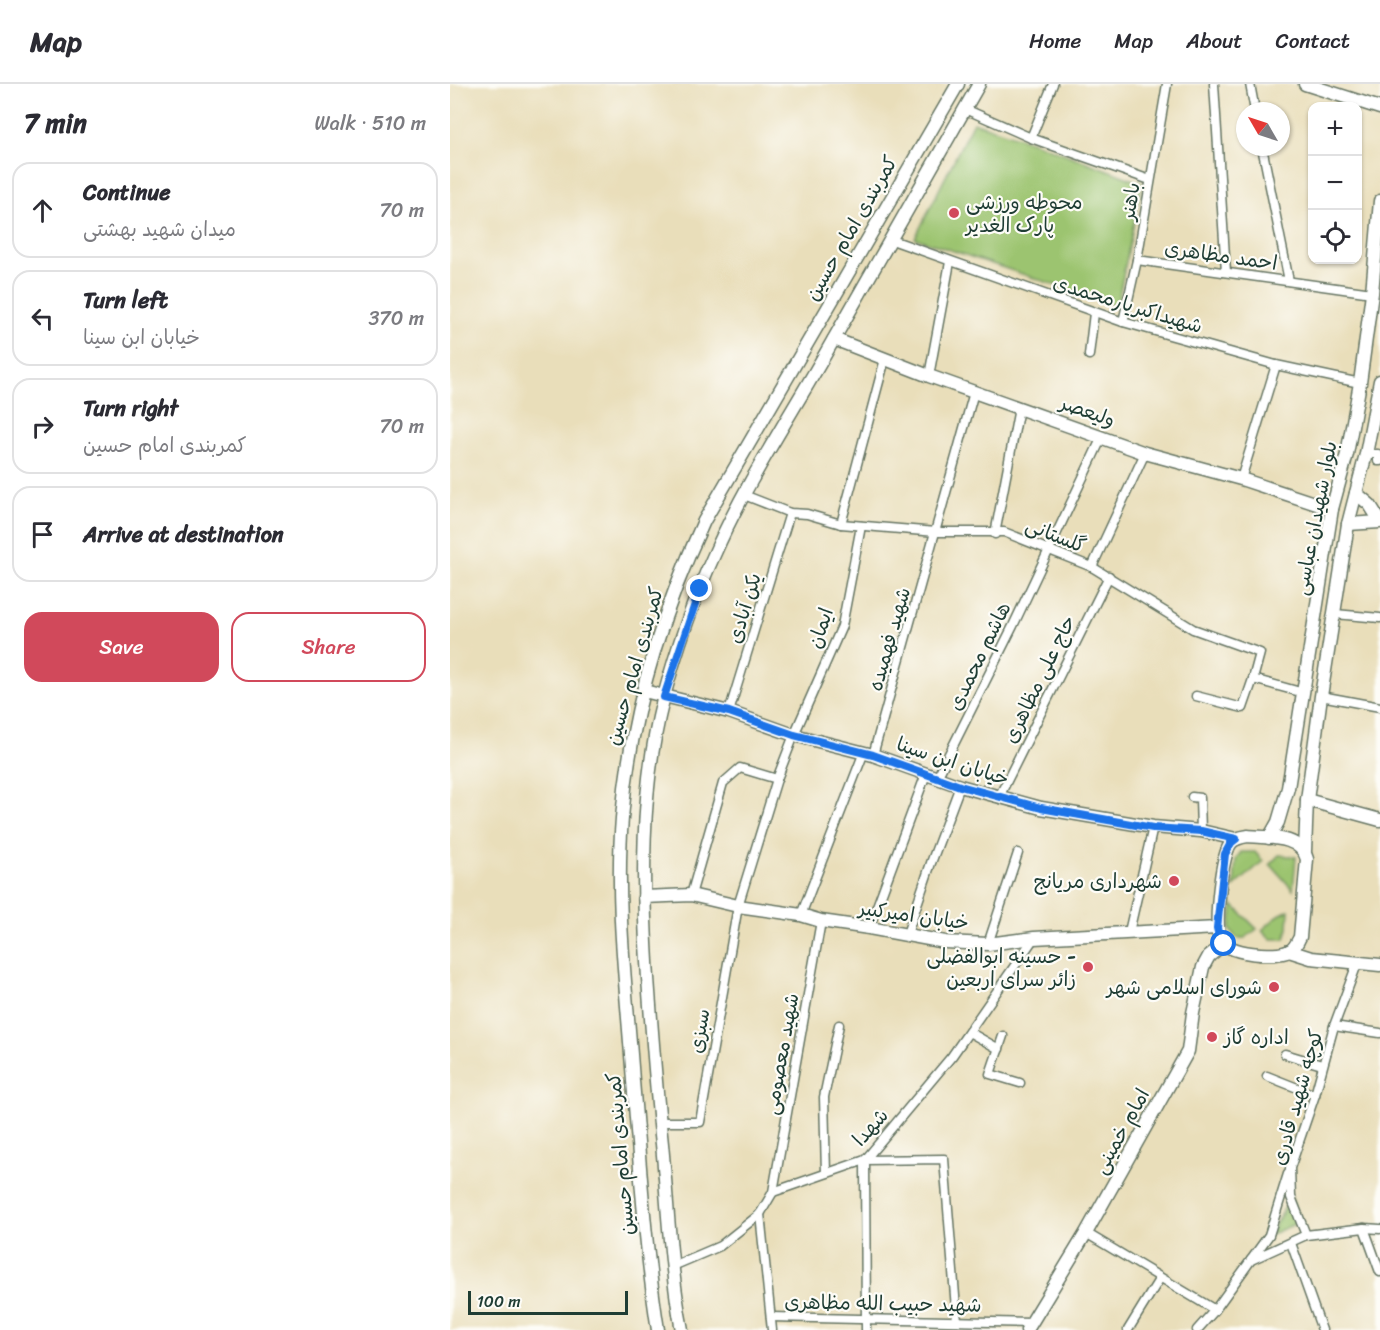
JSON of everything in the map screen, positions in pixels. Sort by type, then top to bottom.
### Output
[{"type":"main road","name":"کمربندی امام حسین","points":[[658,1330],[648,1252],[621,924],[622,820],[628,762],[644,691],[672,598],[704,521],[958,84]]},
{"type":"main road","name":"کمربندی امام حسین","points":[[682,1330],[673,1266],[651,1022],[643,867],[650,767],[664,697],[700,589],[714,554],[744,495],[892,240],[979,84]]},
{"type":"main road","points":[[1305,84],[1380,108]]},
{"type":"main road","name":"بلوار شهیدان عباسی","points":[[1269,838],[1278,822],[1288,788],[1332,509],[1347,454],[1360,383],[1372,293],[1380,201]]},
{"type":"main road","name":"ولیعصر","points":[[834,339],[929,376],[1145,453],[1241,479],[1332,509]]},
{"type":"main road","name":"بلوار شهیدان عباسی","points":[[1305,851],[1307,800],[1348,524],[1366,454],[1380,381]]},
{"type":"main road","points":[[1348,524],[1380,521],[1370,506],[1356,493]]},
{"type":"main road","name":"خیابان ابن سینا","points":[[644,691],[729,712],[794,735],[868,753],[960,786],[1041,808],[1153,828],[1201,831],[1236,839]]},
{"type":"main road","points":[[1307,800],[1380,820]]},
{"type":"main road","points":[[1248,836],[1269,838],[1290,840],[1305,851],[1306,859],[1300,937],[1294,948],[1277,955],[1235,950],[1220,940],[1217,928],[1225,854],[1231,843],[1248,836]]},
{"type":"main road","name":"خیابان امیرکبیر","points":[[644,897],[691,895],[738,906],[801,915],[821,921],[945,942],[988,944],[1034,938],[1217,928]]},
{"type":"main road","name":"امام خمینی","points":[[1029,1326],[1086,1233],[1188,1051],[1203,967],[1209,956],[1224,944]]},
{"type":"main road","points":[[1289,951],[1311,958],[1380,965]]},
{"type":"street","points":[[1031,138],[1053,84]]},
{"type":"street","name":"باهنر","points":[[1123,322],[1137,260],[1167,84]]},
{"type":"street","points":[[1214,84],[1226,272]]},
{"type":"street","points":[[1250,84],[1253,102]]},
{"type":"street","points":[[965,109],[1031,138],[1150,180]]},
{"type":"street","points":[[1264,156],[1289,281]]},
{"type":"street","name":"شهیداکبریارمحمدی","points":[[892,240],[1123,322],[1276,365],[1360,383]]},
{"type":"street","name":"احمد مظاهری","points":[[1137,260],[1372,293]]},
{"type":"street","points":[[929,376],[950,262]]},
{"type":"street","points":[[1089,355],[1094,313]]},
{"type":"street","points":[[841,524],[885,359]]},
{"type":"street","points":[[1241,479],[1276,365]]},
{"type":"street","name":"شهید فهمیده","points":[[801,915],[868,753],[936,532],[974,392]]},
{"type":"street","points":[[995,534],[1019,408]]},
{"type":"street","name":"هاشم محمدی","points":[[869,928],[932,776],[1049,549],[1102,437]]},
{"type":"street","points":[[1092,567],[1145,453]]},
{"type":"street","points":[[1366,454],[1378,454],[1378,461],[1380,461]]},
{"type":"street","name":"گلستانی","points":[[744,495],[790,513],[807,514],[841,524],[936,532],[995,534],[1004,532],[1092,567],[1193,629],[1260,653],[1253,679]]},
{"type":"street","name":"یکن آبادی","points":[[729,712],[790,513]]},
{"type":"street","name":"ایمان","points":[[738,906],[777,779],[842,626],[861,526]]},
{"type":"street","name":"حاج علی مظاهری","points":[[999,797],[1109,576]]},
{"type":"street","points":[[1335,614],[1380,618]]},
{"type":"street","points":[[1196,696],[1243,708],[1253,679],[1304,693]]},
{"type":"street","points":[[1321,696],[1380,706]]},
{"type":"street","points":[[691,895],[723,783],[740,768],[777,779]]},
{"type":"street","points":[[907,934],[960,786]]},
{"type":"street","points":[[1191,797],[1200,798],[1201,831]]},
{"type":"street","points":[[1129,932],[1153,828]]},
{"type":"street","points":[[988,944],[1018,853]]},
{"type":"street","name":"سبزی","points":[[660,1122],[700,1122],[738,906]]},
{"type":"street","name":"شهید معصومی","points":[[773,1192],[821,921]]},
{"type":"street","name":"شهدا","points":[[773,1192],[865,1160],[952,1056],[1034,938]]},
{"type":"street","name":"کوچه شهید قادری","points":[[1306,1235],[1291,1197],[1290,1168],[1315,1095],[1334,1026],[1357,964]]},
{"type":"street","points":[[826,1173],[824,1097],[839,1025]]},
{"type":"street","points":[[1334,1026],[1380,1033]]},
{"type":"street","points":[[969,1032],[999,1049]]},
{"type":"street","points":[[1003,1036],[990,1074],[1020,1083]]},
{"type":"street","points":[[1285,1054],[1322,1065]]},
{"type":"street","points":[[1267,1076],[1315,1095]]},
{"type":"street","points":[[867,1330],[865,1160],[944,1159],[957,1321]]},
{"type":"street","points":[[1197,1330],[1215,1310],[1269,1235],[1290,1168]]},
{"type":"street","points":[[673,1266],[720,1246],[760,1214],[773,1192]]},
{"type":"street","points":[[760,1214],[772,1330]]},
{"type":"street","points":[[1251,1260],[1306,1235],[1364,1228],[1380,1229]]},
{"type":"street","points":[[1364,1228],[1380,1272]]},
{"type":"street","points":[[1086,1233],[1215,1310]]},
{"type":"street","points":[[1292,1243],[1322,1330]]},
{"type":"street","points":[[1128,1330],[1160,1278]]},
{"type":"street","name":"شهید حبیب الله مظاهری","points":[[771,1317],[957,1321],[1029,1326]]},
{"type":"green space","points":[[973,122],[1142,183],[1117,306],[915,238]]},
{"type":"green space","points":[[1241,852],[1255,852],[1263,861],[1234,887],[1236,859]]},
{"type":"green space","points":[[1279,855],[1296,857],[1293,890],[1270,864]]},
{"type":"green space","points":[[1233,905],[1257,929],[1245,938],[1237,938],[1230,930]]},
{"type":"green space","points":[[1289,910],[1285,939],[1271,939],[1262,930],[1279,915]]},
{"type":"green space","points":[[1291,1197],[1300,1222],[1269,1235]]},
{"type":"place","name":"محوطه ورزشی پارک الغدیر","points":[[954,213]]},
{"type":"place","name":"شهرداری مریانج","points":[[1174,881]]},
{"type":"place","name":"حسینه ابوالفضلی - زائر سرای اربعین","points":[[1088,967]]},
{"type":"place","name":"شورای اسلامی شهر","points":[[1274,987]]},
{"type":"place","name":"اداره گاز","points":[[1212,1037]]},
{"type":"route","points":[[700,589],[664,697],[729,712],[794,735],[864,752],[960,786],[1041,808],[1153,828],[1201,831],[1236,839],[1225,854],[1217,928],[1220,940],[1224,944]]}]
